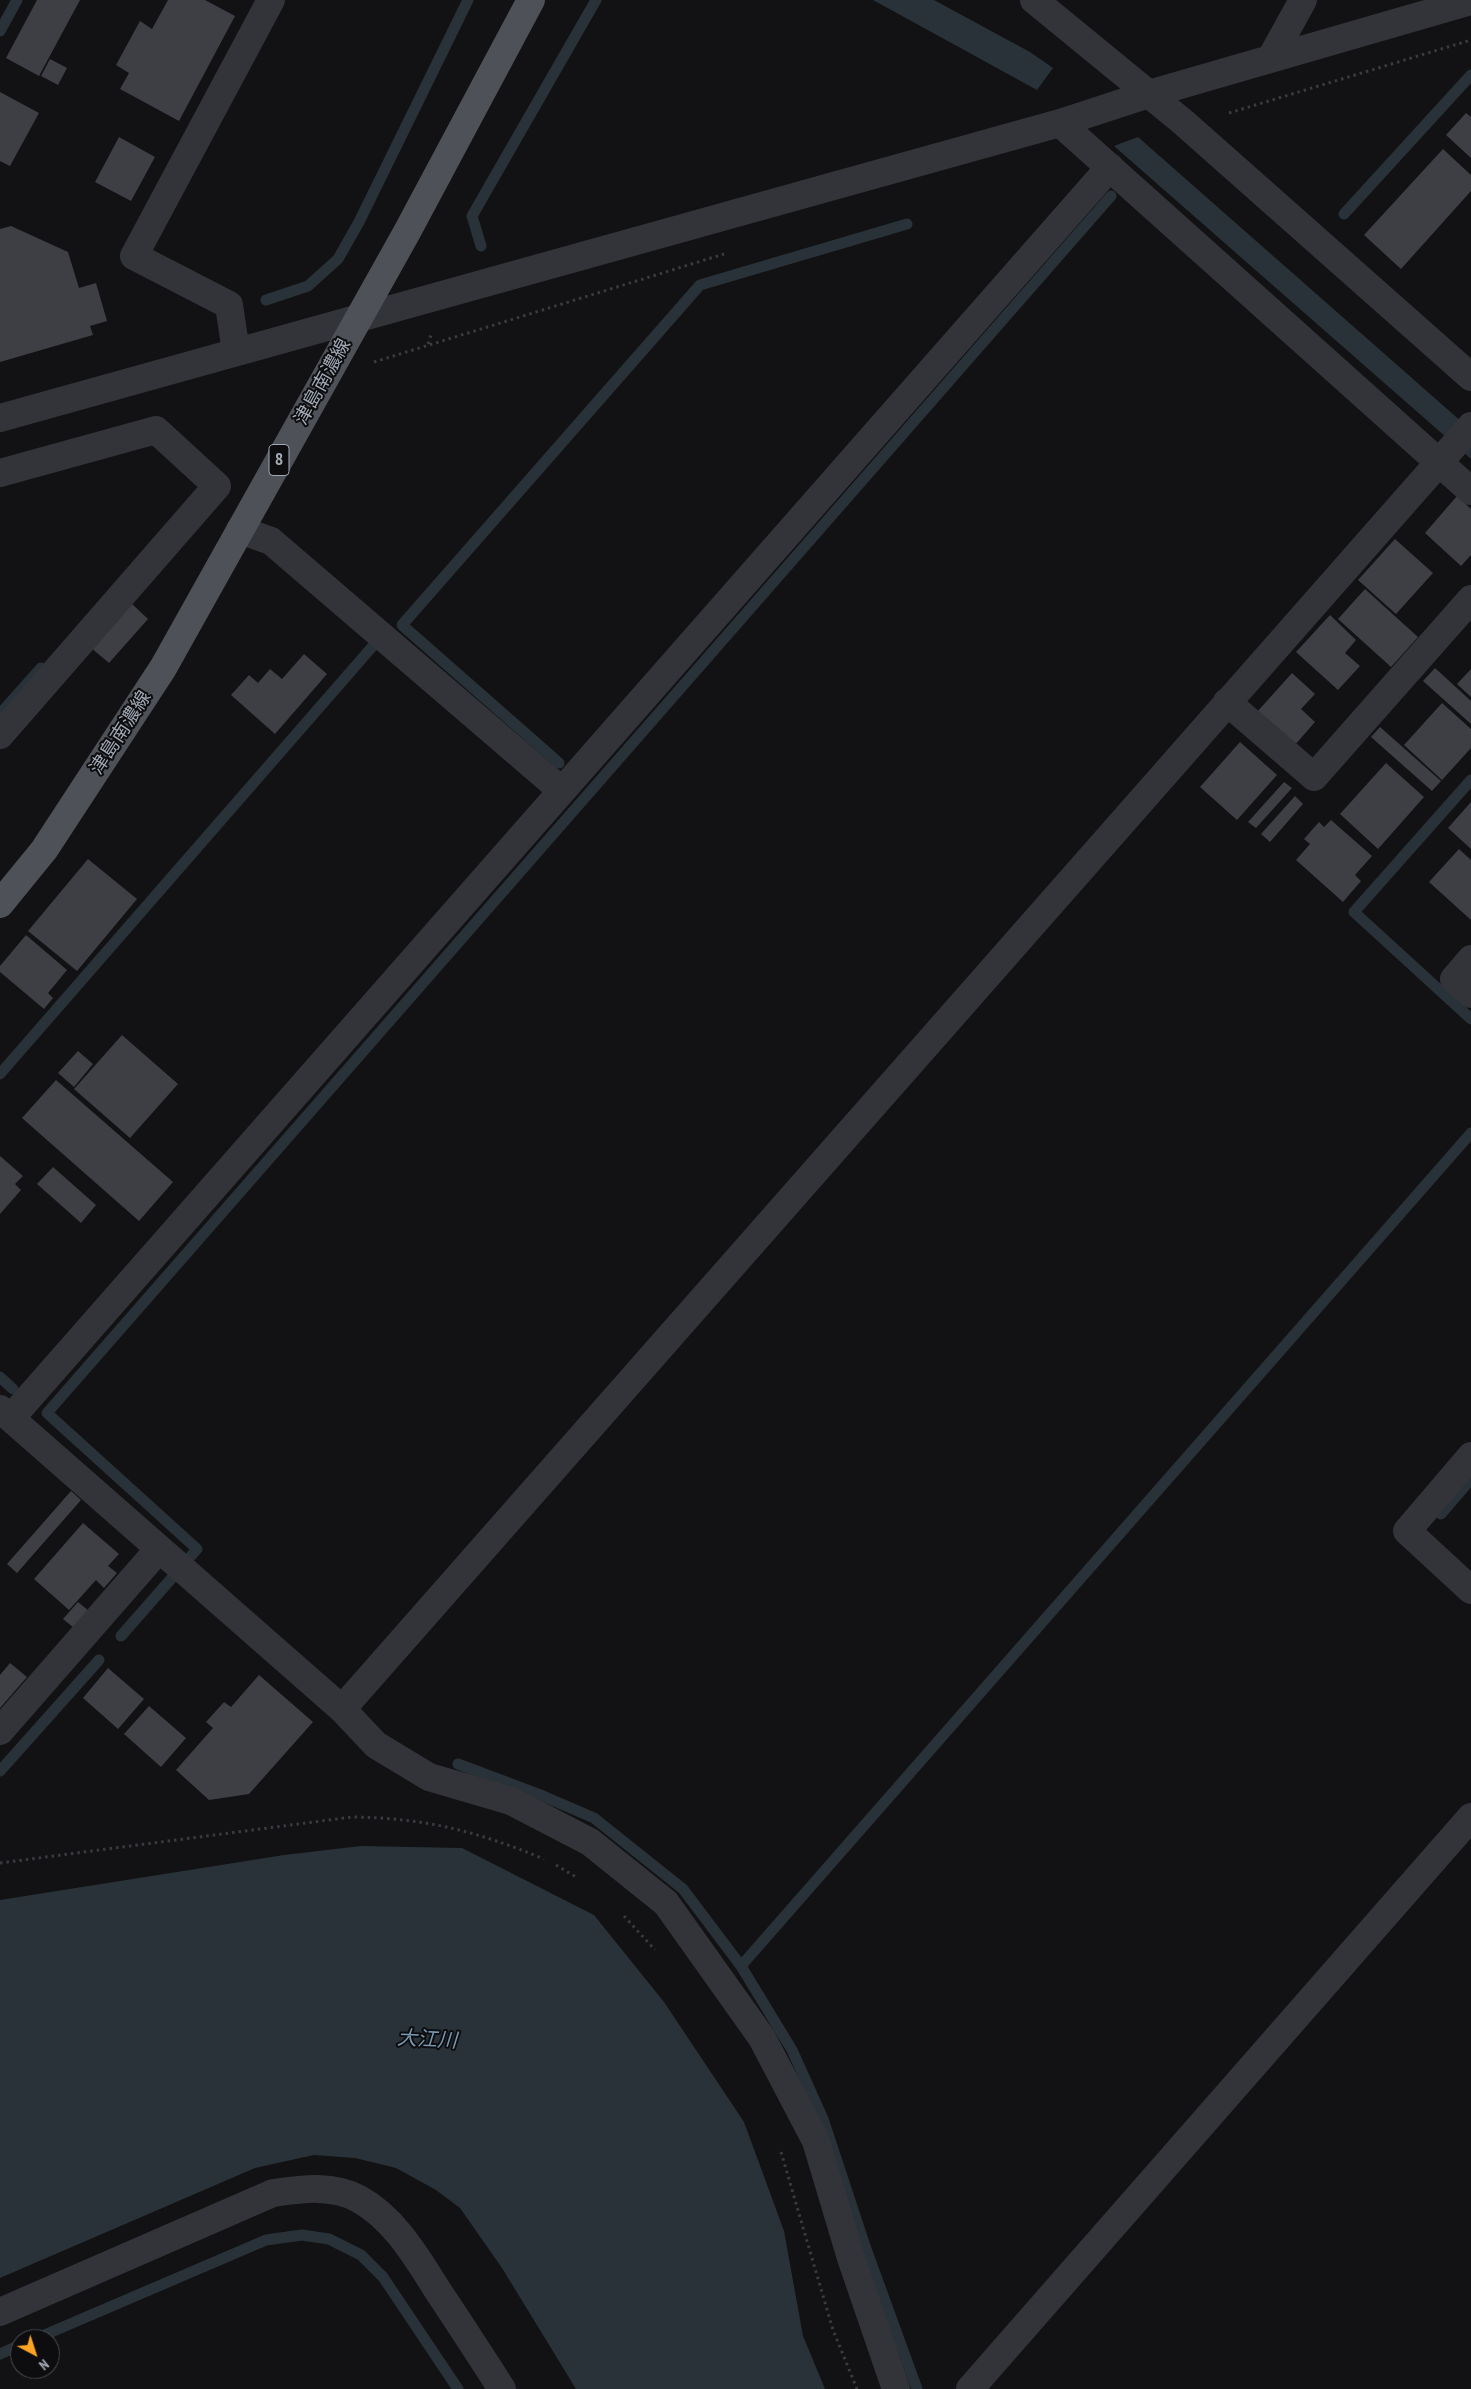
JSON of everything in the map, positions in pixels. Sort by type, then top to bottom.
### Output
[{"type":"main road","name":"津島南濃線","points":[[0,904],[44,850],[163,668],[360,316],[530,0]]},
{"type":"street","points":[[236,352],[229,304],[134,256],[271,0]]},
{"type":"street","points":[[1034,0],[1149,94],[1471,377]]},
{"type":"street","points":[[1272,58],[1303,0]]},
{"type":"street","points":[[0,418],[360,316],[1060,123],[1149,94],[1471,1]]},
{"type":"street","points":[[1060,123],[1445,455],[1471,491]]},
{"type":"street","points":[[896,2389],[851,2258],[816,2141],[762,2038],[666,1903],[590,1842],[511,1801],[429,1777],[376,1745],[342,1709],[5,1413],[561,790],[1110,167]]},
{"type":"street","points":[[342,1709],[1471,426]]},
{"type":"street","points":[[0,473],[156,430],[217,486],[0,735]]},
{"type":"street","points":[[240,530],[271,541],[561,790]]},
{"type":"street","points":[[1227,702],[1314,777],[1471,599]]},
{"type":"street","points":[[1471,959],[1454,979],[1471,994]]},
{"type":"street","points":[[1471,1456],[1407,1531],[1471,1590]]},
{"type":"street","points":[[0,1731],[160,1549]]},
{"type":"street","points":[[970,2389],[1471,1817]]},
{"type":"street","points":[[0,2312],[273,2194],[305,2188],[326,2190],[358,2198],[381,2215],[408,2245],[502,2389]]},
{"type":"path","points":[[1229,113],[1471,40]]},
{"type":"path","points":[[370,365],[375,361],[428,344],[726,254]]},
{"type":"path","points":[[0,1863],[352,1818],[393,1818],[430,1822],[478,1834],[548,1861],[579,1879]]},
{"type":"path","points":[[622,1914],[657,1954]]},
{"type":"path","points":[[778,2143],[833,2330],[857,2389]]},
{"type":"water","points":[[873,0],[934,0],[1030,52],[1053,68],[1037,90]]},
{"type":"water","points":[[1138,137],[1471,430],[1471,459],[1114,146]]},
{"type":"water","name":"大江川","points":[[361,1846],[462,1848],[594,1915],[664,2002],[744,2122],[784,2231],[803,2336],[825,2389],[576,2389],[502,2268],[460,2208],[436,2190],[396,2168],[355,2158],[314,2155],[255,2168],[0,2278],[0,1900],[284,1855]]},
{"type":"building","points":[[37,0],[80,0],[39,76],[6,58]]},
{"type":"building","points":[[168,0],[205,0],[235,16],[179,121],[120,89],[129,73],[116,65],[140,21],[152,29]]},
{"type":"building","points":[[50,59],[67,68],[58,85],[41,76]]},
{"type":"building","points":[[0,92],[39,113],[10,166],[0,161]]},
{"type":"building","points":[[1466,113],[1471,117],[1471,158],[1446,135]]},
{"type":"building","points":[[119,137],[155,157],[131,201],[95,182]]},
{"type":"building","points":[[1443,149],[1471,175],[1471,191],[1401,269],[1364,235]]},
{"type":"building","points":[[11,226],[68,252],[79,288],[96,283],[107,321],[90,326],[93,335],[0,362],[0,229]]},
{"type":"building","points":[[1457,496],[1471,509],[1471,555],[1461,566],[1425,533]]},
{"type":"building","points":[[1395,539],[1433,573],[1396,614],[1358,580]]},
{"type":"building","points":[[1365,589],[1418,637],[1391,667],[1338,619]]},
{"type":"building","points":[[130,602],[148,619],[109,663],[90,647]]},
{"type":"building","points":[[1330,615],[1356,640],[1345,653],[1360,666],[1338,690],[1296,652]]},
{"type":"building","points":[[304,654],[327,674],[275,734],[231,695],[249,675],[258,683],[270,669],[282,679]]},
{"type":"building","points":[[1435,668],[1471,701],[1471,724],[1423,681]]},
{"type":"building","points":[[1471,669],[1471,697],[1457,684]]},
{"type":"building","points":[[1292,673],[1315,694],[1301,709],[1315,722],[1294,746],[1257,712]]},
{"type":"building","points":[[1442,703],[1471,729],[1471,748],[1442,780],[1404,745]]},
{"type":"building","points":[[1380,727],[1441,781],[1432,791],[1371,737]]},
{"type":"building","points":[[1240,742],[1277,775],[1237,820],[1200,787]]},
{"type":"building","points":[[1386,763],[1424,797],[1378,849],[1340,814]]},
{"type":"building","points":[[1284,782],[1292,788],[1256,828],[1248,822]]},
{"type":"building","points":[[1295,796],[1303,804],[1270,842],[1261,834]]},
{"type":"building","points":[[1471,802],[1471,849],[1448,828]]},
{"type":"building","points":[[1331,820],[1372,856],[1355,875],[1361,881],[1343,902],[1296,860],[1310,844],[1304,839],[1319,822],[1324,827]]},
{"type":"building","points":[[1459,849],[1471,860],[1471,920],[1429,882]]},
{"type":"building","points":[[88,859],[137,899],[77,971],[28,931]]},
{"type":"building","points":[[26,935],[67,970],[48,993],[53,998],[44,1009],[0,972],[0,966]]},
{"type":"building","points":[[122,1035],[178,1084],[130,1138],[74,1089]]},
{"type":"building","points":[[78,1051],[93,1064],[74,1087],[58,1073]]},
{"type":"building","points":[[56,1080],[173,1182],[139,1221],[22,1118]]},
{"type":"building","points":[[0,1156],[23,1176],[15,1184],[21,1190],[0,1214]]},
{"type":"building","points":[[53,1167],[96,1205],[81,1223],[37,1184]]},
{"type":"building","points":[[71,1491],[81,1500],[17,1573],[7,1564]]},
{"type":"building","points":[[83,1523],[119,1554],[108,1566],[117,1573],[104,1588],[96,1580],[69,1610],[34,1579]]},
{"type":"building","points":[[78,1602],[89,1611],[74,1628],[63,1619]]},
{"type":"building","points":[[10,1663],[27,1677],[0,1708],[0,1675]]},
{"type":"building","points":[[108,1668],[144,1699],[118,1729],[83,1698]]},
{"type":"building","points":[[259,1675],[313,1722],[249,1794],[209,1800],[176,1770],[213,1728],[206,1722],[224,1702],[231,1707]]},
{"type":"building","points":[[149,1706],[186,1738],[161,1767],[124,1734]]},
{"type":"waterway","points":[[0,31],[17,0]]},
{"type":"waterway","points":[[266,300],[308,286],[338,259],[359,222],[468,0]]},
{"type":"waterway","points":[[481,246],[472,216],[596,0]]},
{"type":"waterway","points":[[1344,214],[1471,75]]},
{"type":"waterway","points":[[191,1556],[197,1549],[47,1413],[1111,196]]},
{"type":"waterway","points":[[559,763],[402,625],[700,285],[907,224]]},
{"type":"waterway","points":[[0,1074],[372,647]]},
{"type":"waterway","points":[[0,714],[41,668]]},
{"type":"waterway","points":[[1471,780],[1354,912],[1471,1019]]},
{"type":"waterway","points":[[458,1764],[543,1796],[594,1818],[683,1889],[741,1966],[1471,1133]]},
{"type":"waterway","points":[[0,1377],[13,1389]]},
{"type":"waterway","points":[[1441,1514],[1471,1479]]},
{"type":"waterway","points":[[121,1636],[171,1579]]},
{"type":"waterway","points":[[0,1771],[99,1660]]},
{"type":"waterway","points":[[741,1966],[792,2050],[823,2119],[866,2249],[917,2389]]},
{"type":"waterway","points":[[58,2329],[266,2240],[302,2235],[329,2239],[361,2255],[383,2277],[458,2389]]},
{"type":"waterway","points":[[0,2354],[10,2350]]}]
